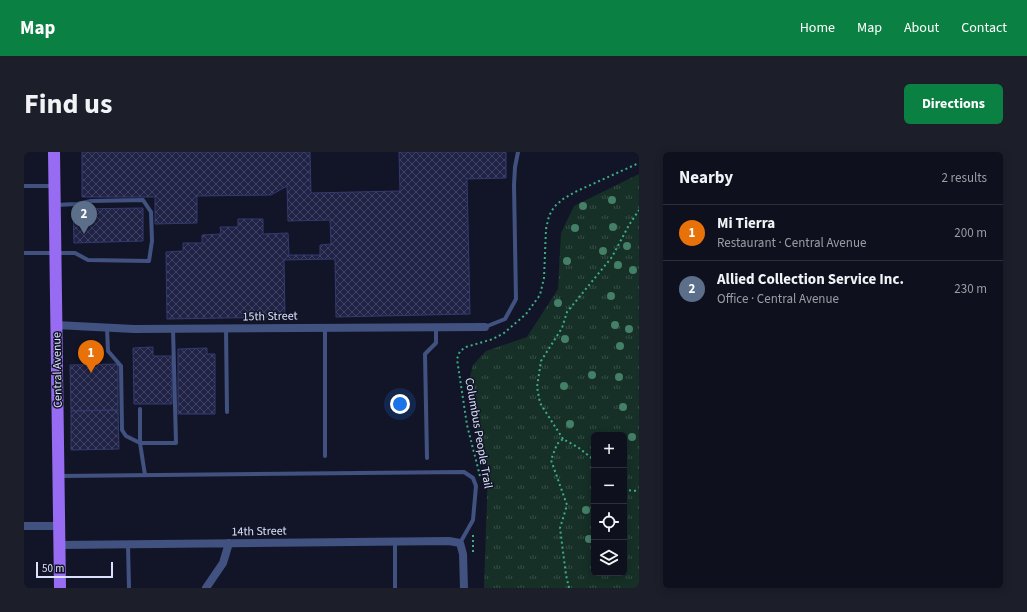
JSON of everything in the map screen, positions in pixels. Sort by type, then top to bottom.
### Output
[{"type":"main road","name":"Central Avenue","points":[[54,152],[60,588]]},
{"type":"street","name":"15th Street","points":[[56,325],[134,329],[485,327]]},
{"type":"street","points":[[24,526],[59,526]]},
{"type":"street","name":"14th Street","points":[[59,545],[449,541],[460,543]]},
{"type":"street","points":[[206,588],[223,563],[229,543]]},
{"type":"street","points":[[460,543],[463,554],[464,588]]},
{"type":"lane","points":[[485,327],[504,319],[516,298],[514,185],[518,152]]},
{"type":"lane","points":[[24,186],[54,186]]},
{"type":"lane","points":[[24,253],[75,253],[88,260],[149,261],[152,241],[151,212],[143,200],[91,201],[77,204],[55,205]]},
{"type":"lane","points":[[427,458],[425,354],[436,343],[436,327]]},
{"type":"lane","points":[[107,328],[108,351],[121,366],[122,430],[126,436],[140,443],[176,443],[173,329]]},
{"type":"lane","points":[[325,328],[325,456]]},
{"type":"lane","points":[[226,329],[227,412]]},
{"type":"lane","points":[[140,409],[140,443],[145,476]]},
{"type":"lane","points":[[58,476],[464,472],[473,478],[476,486],[473,520],[460,543]]},
{"type":"lane","points":[[395,542],[395,588]]},
{"type":"lane","points":[[128,544],[129,588]]},
{"type":"path","name":"Columbus People Trail","points":[[480,476],[467,425],[457,359],[460,351],[466,347],[494,339],[504,333],[526,314],[540,295],[544,278],[546,229],[549,216],[554,208],[563,199],[574,192],[639,163]]},
{"type":"path","points":[[591,458],[579,448],[563,439],[540,403],[536,387],[541,361],[562,328],[567,312],[612,256],[639,210]]},
{"type":"path","points":[[563,439],[557,444],[551,460],[567,505],[560,528],[569,588]]},
{"type":"path","points":[[627,490],[639,491]]},
{"type":"path","points":[[473,520],[473,558]]},
{"type":"green space","points":[[639,174],[639,588],[484,588],[488,471],[474,419],[468,384],[473,365],[486,351],[527,337],[558,289],[561,233],[574,206]]},
{"type":"building","points":[[82,152],[310,152],[311,193],[400,191],[399,152],[506,152],[506,178],[467,179],[470,314],[336,317],[335,259],[284,260],[285,317],[167,319],[166,252],[183,251],[183,243],[202,243],[202,235],[221,234],[220,227],[238,227],[238,219],[263,219],[263,234],[288,233],[289,255],[320,255],[320,245],[331,244],[330,220],[288,221],[287,186],[271,195],[197,196],[197,223],[155,224],[155,197],[82,197]]},
{"type":"building","points":[[143,208],[143,241],[74,243],[73,209]]},
{"type":"building","points":[[153,347],[153,356],[172,356],[172,404],[134,404],[133,348]]},
{"type":"building","points":[[207,348],[207,354],[215,354],[215,414],[178,414],[178,349]]},
{"type":"building","points":[[118,364],[118,410],[71,411],[70,365]]},
{"type":"building","points":[[118,410],[119,449],[71,450],[71,411]]},
{"type":"place","name":"Allied Collection Service Inc.","points":[[84,234]]},
{"type":"place","name":"Mi Tierra","points":[[91,373]]}]
